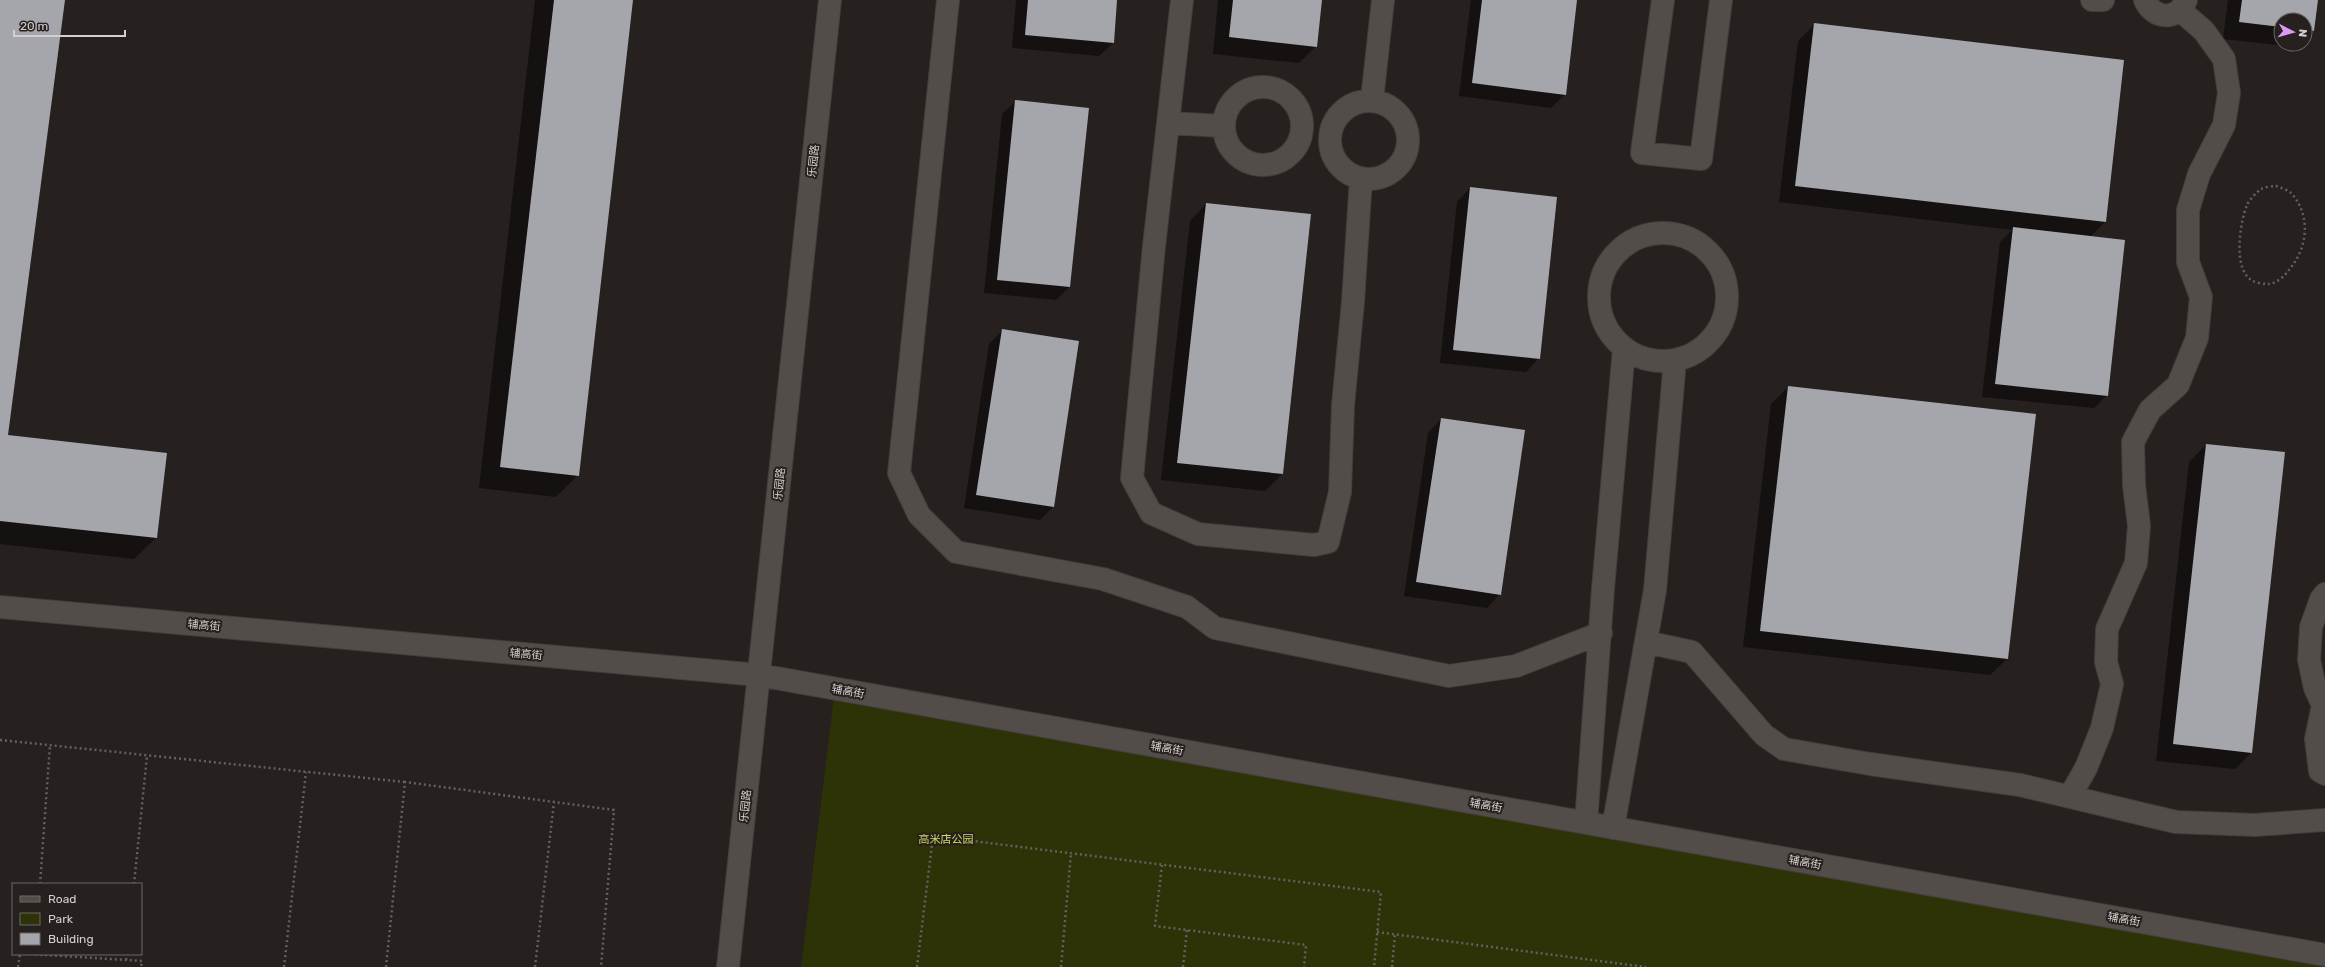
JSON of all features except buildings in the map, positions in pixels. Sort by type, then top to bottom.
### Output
[{"type":"street","name":"乐园路","points":[[728,967],[830,0]]},
{"type":"street","points":[[948,0],[899,473],[919,515],[956,552],[1103,579],[1187,607],[1215,628],[1449,676],[1516,666],[1601,633]]},
{"type":"street","points":[[1182,0],[1154,246],[1132,478],[1151,514],[1198,534],[1314,545],[1328,542],[1340,492],[1343,404],[1353,302],[1361,178]]},
{"type":"street","points":[[1372,100],[1383,0]]},
{"type":"street","points":[[1663,0],[1642,153],[1701,159],[1721,0]]},
{"type":"street","points":[[2070,796],[2086,768],[2102,728],[2112,684],[2106,662],[2107,629],[2136,563],[2139,526],[2134,485],[2133,442],[2150,410],[2178,385],[2197,338],[2200,297],[2188,262],[2188,210],[2199,174],[2224,125],[2229,93],[2224,59],[2183,5],[2174,14],[2159,15],[2148,6],[2145,0]]},
{"type":"street","points":[[1265,86],[1278,89],[1288,95],[1296,105],[1301,117],[1302,129],[1295,148],[1280,161],[1268,165],[1255,164],[1242,160],[1232,151],[1226,139],[1223,126],[1225,113],[1232,101],[1241,93],[1253,88],[1265,86]]},
{"type":"street","points":[[1372,100],[1384,103],[1395,109],[1403,119],[1408,130],[1409,143],[1402,161],[1387,175],[1375,179],[1361,178],[1349,173],[1339,164],[1333,153],[1330,140],[1331,132],[1338,115],[1359,101],[1372,100]]},
{"type":"street","points":[[1168,123],[1223,126]]},
{"type":"street","points":[[1302,129],[1331,132]]},
{"type":"street","points":[[1668,232],[1689,238],[1708,250],[1721,269],[1727,290],[1726,313],[1716,333],[1701,349],[1675,360],[1662,362],[1643,359],[1624,349],[1610,335],[1601,316],[1598,296],[1601,276],[1610,259],[1625,244],[1645,234],[1668,232]]},
{"type":"street","points":[[1586,823],[1624,349]]},
{"type":"street","points":[[1613,828],[1655,590],[1675,360]]},
{"type":"street","points":[[2325,595],[2321,599],[2311,627],[2309,660],[2315,688],[2322,704],[2316,739],[2320,771],[2325,774]]},
{"type":"street","name":"辅高街","points":[[0,607],[759,675],[2325,955]]},
{"type":"street","points":[[1646,642],[1692,652],[1764,735],[1784,749],[1870,764],[1998,781],[2070,796],[2176,822],[2255,825],[2325,820]]},
{"type":"path","points":[[2276,186],[2291,192],[2302,210],[2305,233],[2302,251],[2284,277],[2270,284],[2253,281],[2244,272],[2240,249],[2240,226],[2248,203],[2262,188],[2276,186]]},
{"type":"path","points":[[0,740],[405,782],[614,810],[600,967]]},
{"type":"path","points":[[40,883],[50,745]]},
{"type":"path","points":[[134,883],[147,756]]},
{"type":"path","points":[[284,967],[306,772]]},
{"type":"path","points":[[386,967],[405,782]]},
{"type":"path","points":[[535,967],[554,802]]},
{"type":"path","points":[[917,967],[933,836],[1381,892],[1374,967]]},
{"type":"path","points":[[1061,967],[1071,853]]},
{"type":"path","points":[[1162,865],[1155,926],[1306,945],[1304,967]]},
{"type":"path","points":[[1183,967],[1187,930]]},
{"type":"path","points":[[1377,932],[1646,967]]},
{"type":"path","points":[[1392,967],[1395,934]]},
{"type":"path","points":[[18,967],[20,955]]},
{"type":"path","points":[[50,955],[142,961],[141,967]]},
{"type":"path","points":[[126,960],[127,955]]},
{"type":"green space","name":"高米店公园","points":[[835,688],[2325,955],[2325,967],[801,967]]}]
